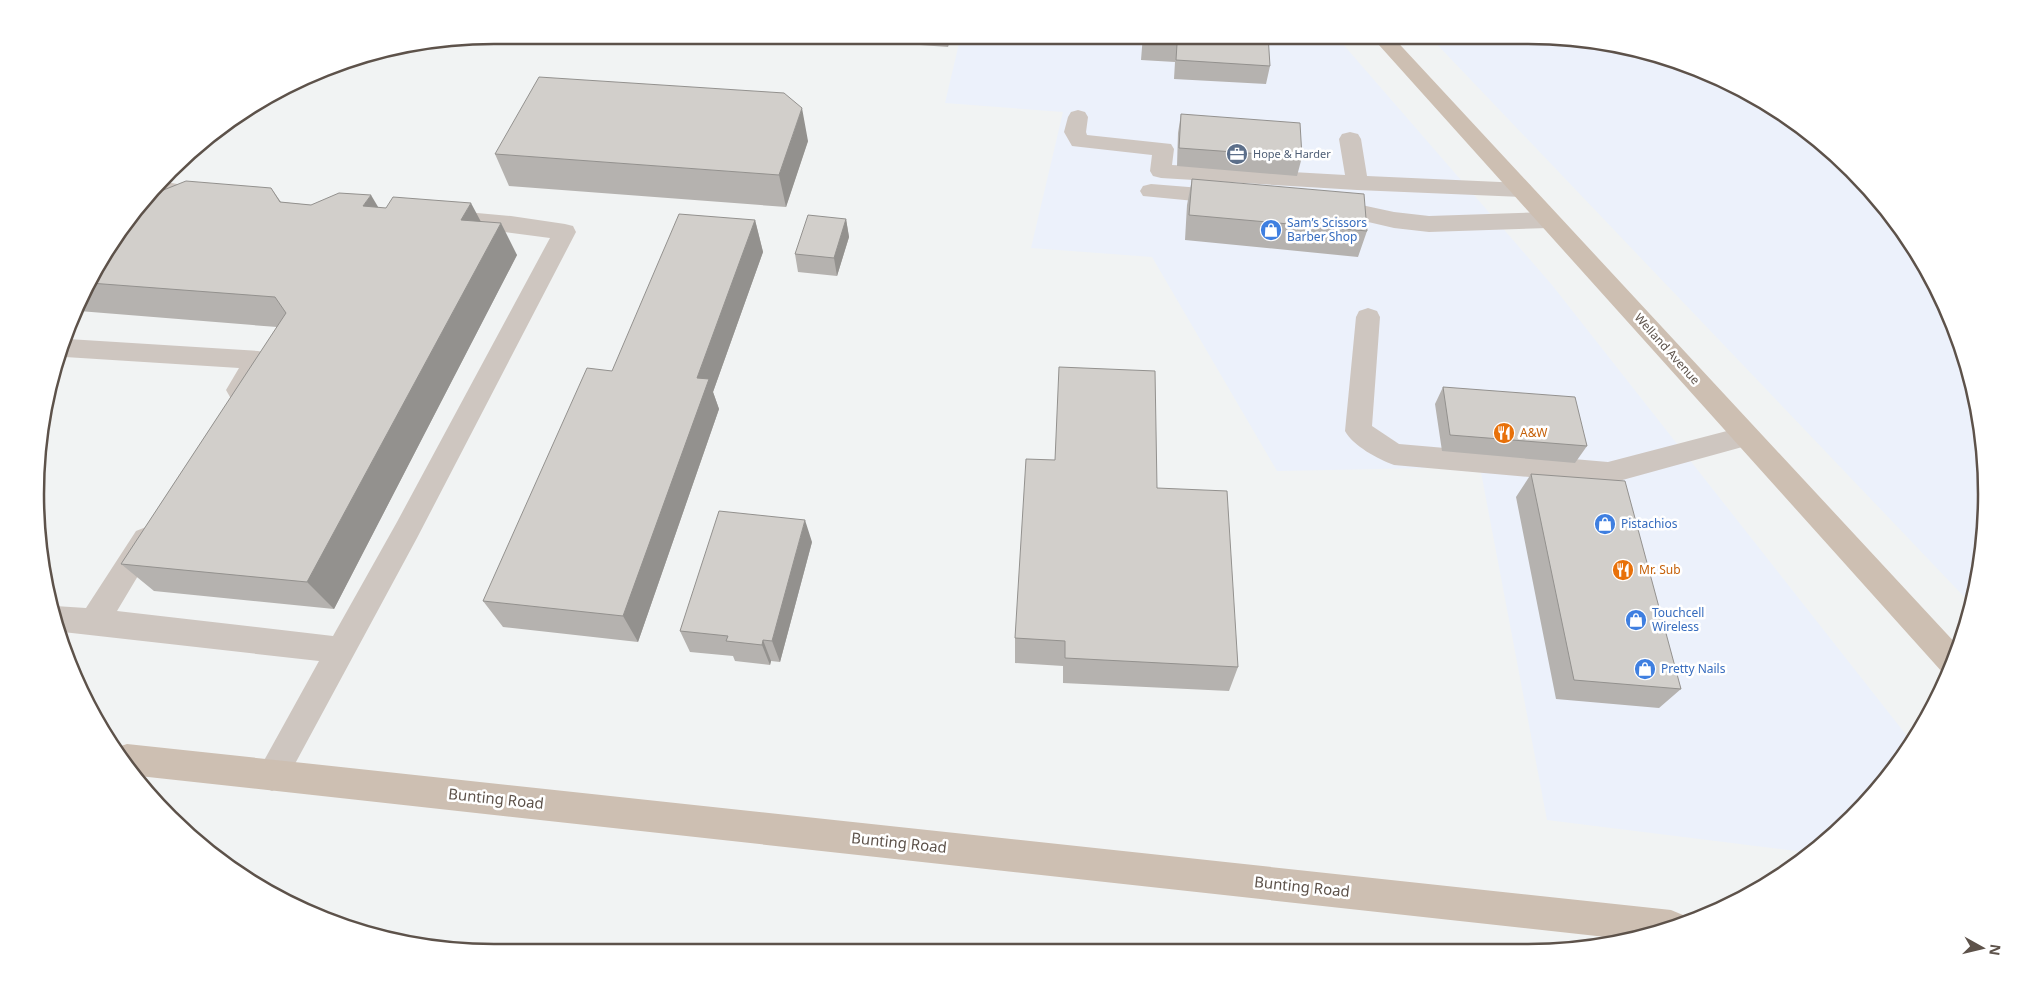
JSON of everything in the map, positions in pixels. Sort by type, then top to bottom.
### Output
[{"type":"main road","name":"Welland Avenue","points":[[1388,44],[1948,656]]},
{"type":"main road","name":"Bunting Road","points":[[131,759],[1656,925]]},
{"type":"lane","points":[[1078,117],[1075,132],[1080,141],[1163,149],[1161,171],[1357,183],[1522,190]]},
{"type":"lane","points":[[1350,139],[1357,183]]},
{"type":"lane","points":[[164,188],[222,197]]},
{"type":"lane","points":[[1151,191],[1247,199]]},
{"type":"lane","points":[[1304,204],[1358,211],[1394,220],[1429,224],[1548,220]]},
{"type":"lane","points":[[272,775],[407,530],[565,232],[511,224],[421,216]]},
{"type":"lane","points":[[1368,317],[1358,431],[1394,454],[1608,473],[1746,436]]},
{"type":"lane","points":[[68,348],[258,360],[226,411]]},
{"type":"lane","points":[[94,622],[158,521]]},
{"type":"lane","points":[[61,618],[340,650]]},
{"type":"shaded area","points":[[959,44],[1343,44],[1552,285],[1907,736],[1902,744],[1867,791],[1825,833],[1801,852],[1547,820],[1480,467],[1277,471],[1152,257],[1031,248],[1063,112],[945,103]]},
{"type":"shaded area","points":[[1437,44],[1528,44],[1587,48],[1616,52],[1673,68],[1727,90],[1778,120],[1825,155],[1867,197],[1902,244],[1932,295],[1944,322],[1963,377],[1974,435],[1978,494],[1974,553],[1966,599]]},
{"type":"building","points":[[1177,44],[1269,44],[1270,66],[1176,60]]},
{"type":"building","points":[[539,77],[784,93],[802,108],[779,175],[495,154]]},
{"type":"building","points":[[1181,114],[1300,123],[1302,157],[1179,148]]},
{"type":"building","points":[[1192,179],[1364,194],[1367,231],[1189,215]]},
{"type":"building","points":[[186,181],[271,188],[280,202],[311,205],[339,193],[371,195],[363,206],[386,208],[393,197],[471,203],[461,220],[501,223],[307,582],[121,564],[286,313],[275,297],[96,283],[120,244],[161,191]]},
{"type":"building","points":[[679,214],[755,220],[697,378],[709,379],[623,616],[483,601],[587,368],[612,371]]},
{"type":"building","points":[[808,215],[846,219],[834,258],[795,254]]},
{"type":"building","points":[[1059,367],[1155,371],[1157,488],[1227,491],[1238,667],[1065,658],[1065,641],[1015,638],[1026,459],[1055,460]]},
{"type":"building","points":[[1443,387],[1575,397],[1587,446],[1450,435]]},
{"type":"building","points":[[1531,474],[1625,481],[1681,689],[1574,680]]},
{"type":"building","points":[[719,511],[805,520],[772,641],[763,640],[762,645],[726,641],[728,636],[680,631]]},
{"type":"place","name":"Hope & Harder","points":[[1237,154]]},
{"type":"place","name":"Sam’s Scissors Barber Shop","points":[[1271,230]]},
{"type":"place","name":"A&W","points":[[1504,433]]},
{"type":"place","name":"Pistachios","points":[[1605,524]]},
{"type":"place","name":"Mr. Sub","points":[[1623,570]]},
{"type":"place","name":"Touchcell Wireless","points":[[1636,620]]},
{"type":"place","name":"Pretty Nails","points":[[1645,669]]}]
